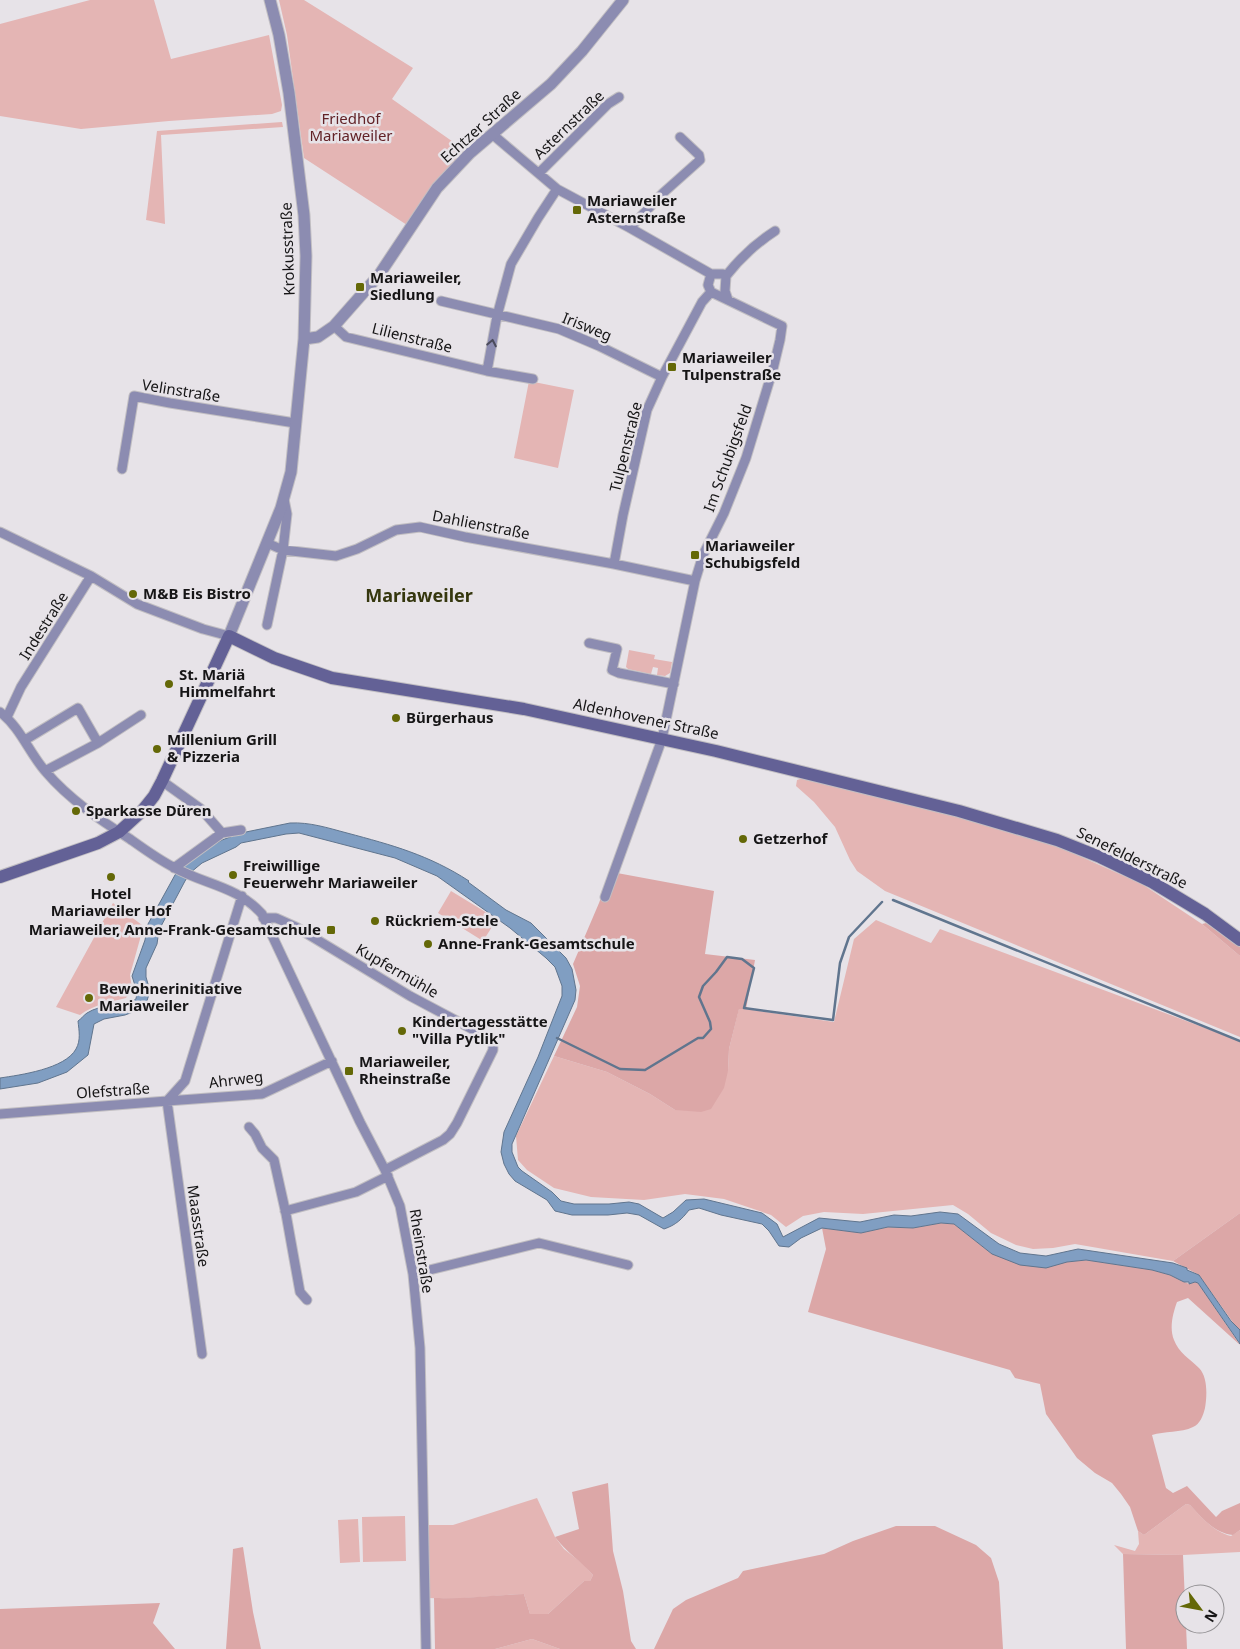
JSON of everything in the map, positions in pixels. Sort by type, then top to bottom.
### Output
[{"type":"main road","name":"Aldenhovener Straße","points":[[229,636],[274,658],[332,678],[524,709],[752,759],[959,811],[1057,840]]},
{"type":"main road","points":[[0,877],[98,843],[119,832],[142,811],[154,796],[162,781],[229,636]]},
{"type":"main road","name":"Senefelderstraße","points":[[1057,840],[1100,857],[1152,882],[1205,914],[1240,940]]},
{"type":"street","name":"Krokusstraße","points":[[229,636],[284,499],[291,472],[304,339],[306,256],[304,215],[289,93],[270,0]]},
{"type":"street","name":"Echtzer Straße","points":[[304,339],[318,337],[334,326],[379,275],[438,188],[470,153],[557,77],[597,34],[623,0]]},
{"type":"street","name":"Asternstraße","points":[[539,173],[608,104],[619,97]]},
{"type":"street","name":"Asternstraße","points":[[492,134],[557,189],[711,274],[723,274],[726,276]]},
{"type":"street","points":[[630,228],[663,192],[700,160],[699,155],[680,137]]},
{"type":"street","points":[[487,371],[497,316],[511,264],[557,189]]},
{"type":"street","points":[[728,300],[726,276],[738,261],[756,244],[775,231]]},
{"type":"street","points":[[711,274],[708,285],[712,292],[728,300]]},
{"type":"street","name":"Tulpenstraße","points":[[614,564],[647,410],[662,377],[702,302],[712,292]]},
{"type":"street","name":"Im Schubigsfeld","points":[[605,897],[662,739],[695,581],[706,545],[724,513],[746,458],[773,369],[781,333],[782,326],[728,300]]},
{"type":"street","points":[[441,301],[483,310],[497,316]]},
{"type":"street","name":"Irisweg","points":[[497,316],[559,329],[662,377]]},
{"type":"street","name":"Lilienstraße","points":[[334,326],[346,336],[487,371],[534,379]]},
{"type":"street","name":"Velinstraße","points":[[122,469],[134,396],[295,423]]},
{"type":"street","name":"Krokusstraße","points":[[267,625],[283,550],[287,514],[284,499]]},
{"type":"street","name":"Dahlienstraße","points":[[267,543],[283,550],[336,556],[357,549],[396,530],[420,527],[695,581]]},
{"type":"street","points":[[0,532],[91,576],[137,604],[203,629],[229,636]]},
{"type":"street","name":"Indestraße","points":[[91,576],[3,714],[45,771],[64,790],[100,820],[119,832]]},
{"type":"street","points":[[589,643],[617,649],[612,670],[618,673],[674,684]]},
{"type":"street","points":[[24,740],[78,708],[98,743]]},
{"type":"street","points":[[45,771],[98,743],[141,715]]},
{"type":"street","points":[[162,781],[201,809],[222,833]]},
{"type":"street","points":[[176,869],[222,833],[241,830]]},
{"type":"street","points":[[119,832],[176,869],[242,896]]},
{"type":"street","name":"Rheinstraße","points":[[242,896],[255,906],[263,918],[360,1122],[387,1173],[400,1206],[413,1274],[420,1348],[426,1649]]},
{"type":"street","name":"Olefstraße","points":[[0,1114],[167,1101],[185,1081],[242,896]]},
{"type":"street","name":"Kupfermühle","points":[[263,918],[276,918],[296,927],[410,996],[472,1029],[493,1043],[493,1050],[450,1134],[387,1173]]},
{"type":"street","name":"Ahrweg","points":[[167,1101],[262,1094],[332,1061]]},
{"type":"street","name":"Maasstraße","points":[[167,1101],[202,1354]]},
{"type":"street","points":[[248,1126],[255,1134],[262,1148],[274,1160],[300,1292],[307,1300]]},
{"type":"street","points":[[285,1211],[356,1192],[387,1173]]},
{"type":"street","points":[[413,1274],[539,1243],[628,1265]]},
{"type":"green space","points":[[90,0],[154,0],[171,59],[269,35],[282,105],[281,111],[272,114],[81,129],[0,116],[0,24]]},
{"type":"green space","name":"Friedhof Mariaweiler","points":[[279,0],[304,0],[413,68],[392,99],[466,151],[407,225],[304,158],[287,35]]},
{"type":"green space","points":[[282,122],[283,127],[161,135],[165,224],[146,220],[157,131]]},
{"type":"green space","points":[[529,381],[574,390],[558,468],[514,458]]},
{"type":"green space","points":[[629,650],[655,655],[654,659],[672,662],[670,673],[665,676],[657,675],[658,668],[653,667],[651,674],[628,669],[626,667]]},
{"type":"green space","points":[[803,778],[963,818],[1048,842],[1142,884],[1202,924],[1240,956],[1240,1037],[885,891],[857,871],[835,827],[814,802],[796,786],[797,780]]},
{"type":"green space","points":[[451,891],[497,919],[483,941],[438,913]]},
{"type":"green space","points":[[113,903],[142,925],[130,975],[132,988],[126,998],[96,1006],[80,1015],[56,1007]]},
{"type":"green space","points":[[876,920],[931,943],[940,929],[1240,1041],[1240,1213],[1173,1261],[1075,1244],[1033,1249],[1016,1245],[991,1233],[968,1214],[953,1205],[863,1214],[824,1212],[803,1216],[786,1227],[771,1215],[724,1199],[685,1194],[644,1200],[591,1197],[554,1188],[527,1170],[518,1160],[516,1136],[554,1056],[607,1072],[650,1094],[675,1110],[728,1071],[729,1049],[739,1008],[834,1022],[854,939]]},
{"type":"green space","points":[[537,1498],[555,1537],[564,1549],[583,1564],[593,1575],[590,1581],[584,1581],[548,1614],[530,1614],[524,1594],[428,1598],[428,1525],[453,1525]]},
{"type":"green space","points":[[1186,1504],[1190,1505],[1209,1524],[1225,1534],[1231,1536],[1240,1530],[1240,1552],[1183,1555],[1123,1554],[1114,1545],[1135,1551],[1139,1544],[1138,1531],[1144,1535]]},
{"type":"green space","points":[[405,1516],[406,1561],[363,1562],[362,1517]]},
{"type":"green space","points":[[358,1519],[360,1562],[340,1563],[338,1520]]},
{"type":"green space","points":[[532,1639],[560,1649],[495,1649]]},
{"type":"shaded area","points":[[610,873],[714,891],[705,954],[755,960],[746,1009],[739,1009],[729,1049],[728,1071],[724,1088],[711,1109],[701,1112],[675,1110],[650,1094],[607,1072],[554,1056],[577,1007],[580,986],[573,964]]},
{"type":"shaded area","points":[[1206,923],[1240,947],[1240,956],[1202,924]]},
{"type":"shaded area","points":[[1240,1213],[1239,1331],[1199,1275],[1173,1261]]},
{"type":"shaded area","points":[[941,1223],[954,1224],[992,1254],[1067,1262],[1086,1260],[1152,1270],[1170,1275],[1189,1284],[1198,1283],[1240,1345],[1188,1298],[1177,1302],[1172,1321],[1173,1335],[1176,1345],[1199,1368],[1204,1376],[1205,1408],[1198,1424],[1193,1427],[1152,1435],[1166,1488],[1173,1493],[1187,1486],[1216,1517],[1222,1511],[1240,1503],[1240,1530],[1233,1535],[1226,1534],[1214,1528],[1190,1505],[1186,1504],[1144,1535],[1138,1531],[1130,1507],[1121,1494],[1112,1483],[1095,1473],[1077,1458],[1046,1414],[1040,1384],[1015,1378],[1010,1370],[808,1312],[826,1249],[822,1228],[861,1233],[888,1227],[913,1228]]},
{"type":"shaded area","points":[[608,1483],[613,1551],[623,1591],[631,1641],[636,1649],[560,1649],[532,1639],[495,1649],[435,1649],[434,1598],[524,1594],[530,1614],[548,1614],[584,1581],[590,1581],[593,1575],[555,1537],[579,1529],[572,1492]]},
{"type":"shaded area","points":[[896,1526],[935,1526],[976,1545],[991,1558],[999,1582],[1003,1649],[654,1649],[673,1609],[686,1600],[738,1578],[743,1571],[824,1554],[853,1541]]},
{"type":"shaded area","points":[[243,1547],[261,1649],[226,1649],[233,1549]]},
{"type":"shaded area","points":[[1123,1554],[1183,1555],[1184,1584],[1175,1584],[1175,1634],[1186,1634],[1187,1649],[1126,1649]]},
{"type":"shaded area","points":[[160,1603],[153,1623],[175,1649],[0,1649],[0,1609]]},
{"type":"water","points":[[290,823],[305,823],[364,837],[439,864],[469,881],[506,910],[531,923],[566,958],[572,969],[576,990],[575,1000],[512,1144],[512,1152],[518,1167],[561,1201],[574,1204],[629,1202],[639,1204],[663,1218],[686,1200],[704,1199],[762,1213],[777,1224],[783,1237],[819,1218],[860,1222],[894,1215],[911,1216],[940,1212],[958,1214],[999,1244],[1020,1253],[1046,1256],[1078,1249],[1173,1263],[1187,1268],[1187,1270],[1199,1275],[1231,1321],[1240,1330],[1240,1344],[1198,1283],[1189,1284],[1189,1282],[1184,1282],[1170,1275],[1152,1270],[1086,1260],[1067,1262],[1046,1268],[1020,1265],[992,1254],[954,1224],[941,1223],[913,1228],[888,1227],[861,1233],[822,1228],[801,1238],[789,1247],[779,1246],[762,1224],[699,1208],[689,1210],[672,1226],[664,1229],[639,1215],[627,1213],[572,1215],[555,1211],[547,1200],[515,1181],[504,1164],[501,1152],[504,1132],[538,1057],[562,996],[562,986],[555,967],[510,928],[437,876],[395,858],[299,833],[241,843],[202,863],[190,873],[159,930],[157,944],[146,968],[146,977],[150,991],[146,1004],[141,1009],[125,1015],[104,1019],[94,1024],[88,1055],[67,1072],[38,1083],[0,1089],[0,1078],[41,1070],[62,1062],[70,1056],[79,1042],[78,1021],[87,1013],[98,1008],[136,999],[137,992],[132,976],[145,940],[148,924],[184,862],[222,840],[241,833]]},
{"type":"waterway","points":[[893,900],[1240,1041]]},
{"type":"waterway","points":[[557,1038],[620,1069],[645,1070],[698,1038],[703,1038],[711,1029],[710,1022],[699,997],[703,986],[727,957],[742,959],[754,968],[744,1008],[833,1020],[840,963],[849,937],[882,902]]},
{"type":"place","name":"Mariaweiler Asternstraße","points":[[577,210]]},
{"type":"place","name":"Mariaweiler, Siedlung","points":[[360,287]]},
{"type":"place","name":"Mariaweiler Tulpenstraße","points":[[672,367]]},
{"type":"place","name":"Mariaweiler Schubigsfeld","points":[[695,555]]},
{"type":"place","name":"M&B Eis Bistro","points":[[133,594]]},
{"type":"place","name":"St. Mariä Himmelfahrt","points":[[169,684]]},
{"type":"place","name":"Bürgerhaus","points":[[396,718]]},
{"type":"place","name":"Millenium Grill & Pizzeria","points":[[157,749]]},
{"type":"place","name":"Sparkasse Düren","points":[[76,811]]},
{"type":"place","name":"Getzerhof","points":[[743,839]]},
{"type":"place","name":"Freiwillige Feuerwehr Mariaweiler","points":[[233,875]]},
{"type":"place","name":"Hotel Mariaweiler Hof","points":[[111,877]]},
{"type":"place","name":"Rückriem-Stele","points":[[375,921]]},
{"type":"place","name":"Mariaweiler, Anne-Frank-Gesamtschule","points":[[331,930]]},
{"type":"place","name":"Anne-Frank-Gesamtschule","points":[[428,944]]},
{"type":"place","name":"Bewohnerinitiative Mariaweiler","points":[[89,998]]},
{"type":"place","name":"Kindertagesstätte \"Villa Pytlik\"","points":[[402,1031]]},
{"type":"place","name":"Mariaweiler, Rheinstraße","points":[[349,1071]]},
{"type":"district","name":"Mariaweiler","points":[[419,596]]}]
